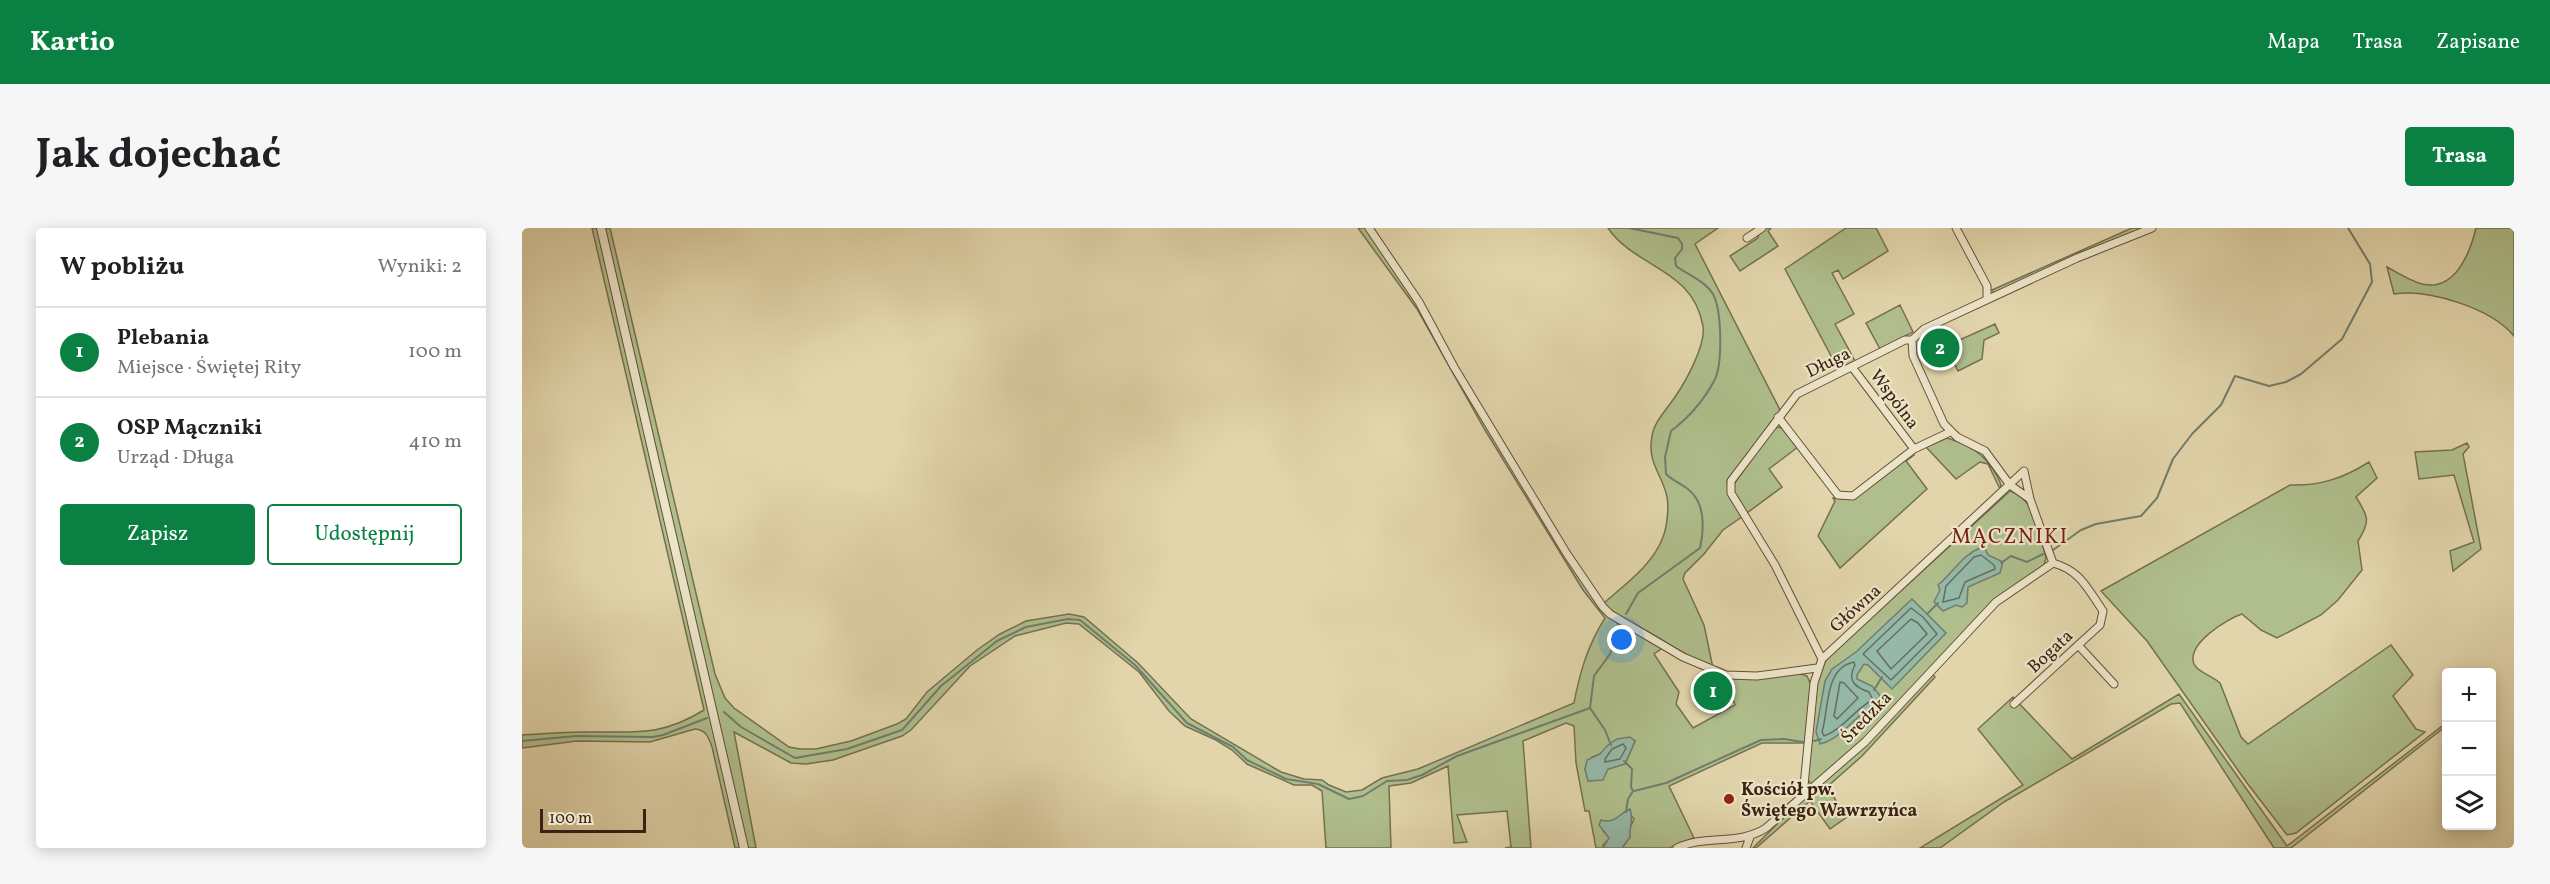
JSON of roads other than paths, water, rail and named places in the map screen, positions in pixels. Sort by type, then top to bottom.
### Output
[{"type":"street","points":[[602,228],[744,848]]},
{"type":"street","points":[[1369,228],[1419,302],[1454,368],[1596,599],[1610,614],[1683,657],[1726,675],[1757,676],[1817,668]]},
{"type":"street","points":[[1747,238],[1762,228]]},
{"type":"street","points":[[1956,228],[1987,286],[1987,299]]},
{"type":"street","name":"Długa","points":[[1822,659],[1775,565],[1731,493],[1731,481],[1778,417],[1797,394],[1905,340],[1912,340],[1924,329],[1987,299],[2152,228]]},
{"type":"street","points":[[1912,340],[1913,356],[1950,432],[1985,451],[2010,485],[2030,499]]},
{"type":"street","name":"Wspólna","points":[[1852,367],[1914,449]]},
{"type":"street","points":[[1778,417],[1838,495],[1853,496],[1914,449],[1950,432]]},
{"type":"street","points":[[2010,485],[2024,471],[2030,499],[2053,563]]},
{"type":"street","name":"Główna","points":[[1803,796],[1817,668],[1822,659],[2010,485]]},
{"type":"street","name":"Bogata","points":[[2014,704],[2100,626],[2103,618],[2103,611],[2082,579],[2069,568],[2053,563]]},
{"type":"street","name":"Średzka","points":[[1677,848],[1695,842],[1750,837],[1766,828],[1865,742],[1996,602],[2053,563]]},
{"type":"street","points":[[2078,645],[2114,684]]},
{"type":"street","points":[[1746,848],[1750,837]]},
{"type":"water","points":[[1980,548],[1985,548],[1988,555],[2003,562],[2000,573],[1968,587],[1967,603],[1962,607],[1956,605],[1943,611],[1934,602],[1940,590],[1938,585],[1963,560]]},
{"type":"water","points":[[1912,599],[1946,633],[1892,689],[1868,665],[1864,664],[1857,679],[1872,686],[1883,699],[1878,706],[1864,712],[1837,736],[1820,744],[1816,732],[1825,681],[1832,669],[1856,652]]},
{"type":"water","points":[[1630,737],[1635,741],[1625,764],[1608,769],[1603,780],[1588,781],[1585,769],[1587,760],[1600,754],[1617,739]]},
{"type":"water","points":[[1630,809],[1632,816],[1630,837],[1622,848],[1603,848],[1609,838],[1599,825],[1601,820],[1614,820]]},
{"type":"waterway","points":[[1626,614],[1638,593],[1700,548],[1703,525],[1701,509],[1695,496],[1666,474],[1665,457],[1671,431],[1695,408],[1714,381],[1720,351],[1716,302],[1710,289],[1676,266],[1675,258],[1682,249],[1678,238],[1629,228]]},
{"type":"waterway","points":[[2053,550],[2081,530],[2096,524],[2141,516],[2157,498],[2173,459],[2192,434],[2221,405],[2235,376],[2269,386],[2286,382],[2301,374],[2342,339],[2372,282],[2370,264],[2348,228]]},
{"type":"waterway","points":[[2001,563],[2011,556],[2027,562],[2043,554]]},
{"type":"waterway","points":[[1927,614],[1938,603]]},
{"type":"waterway","points":[[724,712],[741,727],[795,758],[847,749],[902,730],[941,686],[997,641],[1026,627],[1068,619],[1080,620],[1135,665],[1187,723],[1233,747],[1247,760],[1286,779],[1318,784],[1349,799],[1363,796],[1387,781],[1407,780],[1422,775],[1457,756],[1590,708]]},
{"type":"waterway","points":[[1611,745],[1605,730],[1590,708],[1594,676],[1610,654],[1619,628],[1617,623]]},
{"type":"waterway","points":[[1874,690],[1882,677]]},
{"type":"waterway","points":[[522,741],[576,736],[653,737],[707,718]]},
{"type":"waterway","points":[[1634,791],[1666,783],[1761,740],[1784,739],[1803,742]]},
{"type":"waterway","points":[[1814,741],[1821,739]]},
{"type":"waterway","points":[[1624,761],[1632,769],[1631,787],[1633,791],[1628,799],[1626,812]]},
{"type":"place","name":"OSP Mączniki","points":[[1940,348]]},
{"type":"place","name":"Plebania","points":[[1713,691]]},
{"type":"place","name":"Kościół pw. Świętego Wawrzyńca","points":[[1729,799]]},
{"type":"district","name":"MĄCZNIKI","points":[[2010,536]]}]
